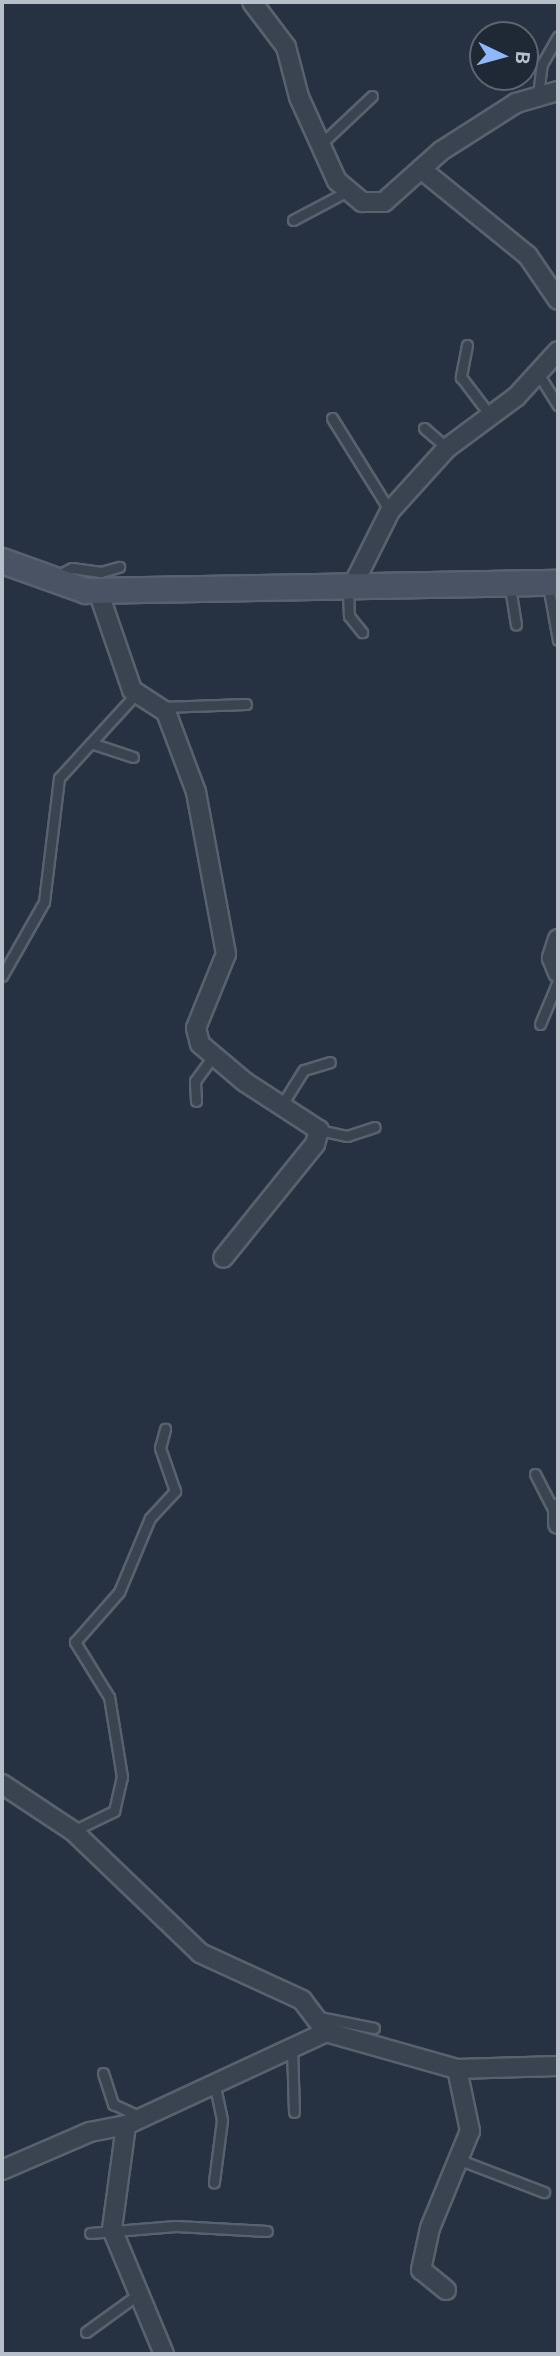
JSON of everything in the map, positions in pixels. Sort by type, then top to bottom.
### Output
[{"type":"street","points":[[253,2],[286,47],[321,144],[344,193],[384,202],[421,169],[478,126],[538,95],[558,91]]},
{"type":"street","points":[[421,169],[528,256],[557,290]]},
{"type":"street","points":[[350,587],[390,511],[447,448],[538,375],[558,351]]},
{"type":"street","points":[[2,561],[48,582],[98,591],[553,583]]},
{"type":"street","points":[[98,591],[135,695],[160,707],[195,792],[222,927],[224,967],[196,1028],[212,1058],[283,1103],[319,1130],[316,1144],[223,1258]]},
{"type":"street","points":[[558,939],[552,958],[558,973]]},
{"type":"street","points":[[2,1784],[73,1830],[200,1953],[275,1984],[322,2025],[457,2069],[558,2066]]},
{"type":"street","points":[[2,2170],[90,2132],[148,2116],[292,2046],[322,2025]]},
{"type":"street","points":[[446,2290],[421,2270],[470,2124],[457,2069]]},
{"type":"street","points":[[126,2124],[112,2229],[142,2291],[164,2354]]},
{"type":"lane","points":[[538,95],[542,64],[558,36]]},
{"type":"lane","points":[[321,144],[372,96]]},
{"type":"lane","points":[[292,220],[344,193]]},
{"type":"lane","points":[[467,345],[461,377],[490,415]]},
{"type":"lane","points":[[538,375],[558,405]]},
{"type":"lane","points":[[332,418],[390,511]]},
{"type":"lane","points":[[424,428],[447,448]]},
{"type":"lane","points":[[48,582],[72,568],[101,572],[119,567]]},
{"type":"lane","points":[[553,583],[558,640]]},
{"type":"lane","points":[[510,585],[516,625]]},
{"type":"lane","points":[[350,587],[349,616],[362,632]]},
{"type":"lane","points":[[2,976],[44,902],[59,778],[135,695]]},
{"type":"lane","points":[[160,707],[246,704]]},
{"type":"lane","points":[[91,743],[133,757]]},
{"type":"lane","points":[[540,1024],[558,981]]},
{"type":"lane","points":[[196,1101],[195,1081],[212,1058]]},
{"type":"lane","points":[[283,1103],[304,1070],[330,1062]]},
{"type":"lane","points":[[319,1130],[347,1136],[376,1127]]},
{"type":"lane","points":[[73,1830],[114,1811],[122,1777],[109,1697],[75,1642],[119,1592],[150,1518],[175,1491],[160,1448],[164,1429]]},
{"type":"lane","points":[[535,1474],[557,1514]]},
{"type":"lane","points":[[322,2025],[373,2028]]},
{"type":"lane","points":[[292,2046],[294,2112]]},
{"type":"lane","points":[[103,2073],[113,2104],[126,2114],[148,2116]]},
{"type":"lane","points":[[214,2082],[222,2120],[214,2182]]},
{"type":"lane","points":[[460,2160],[544,2192]]},
{"type":"lane","points":[[90,2232],[112,2229],[267,2231]]},
{"type":"lane","points":[[86,2332],[142,2291]]}]
